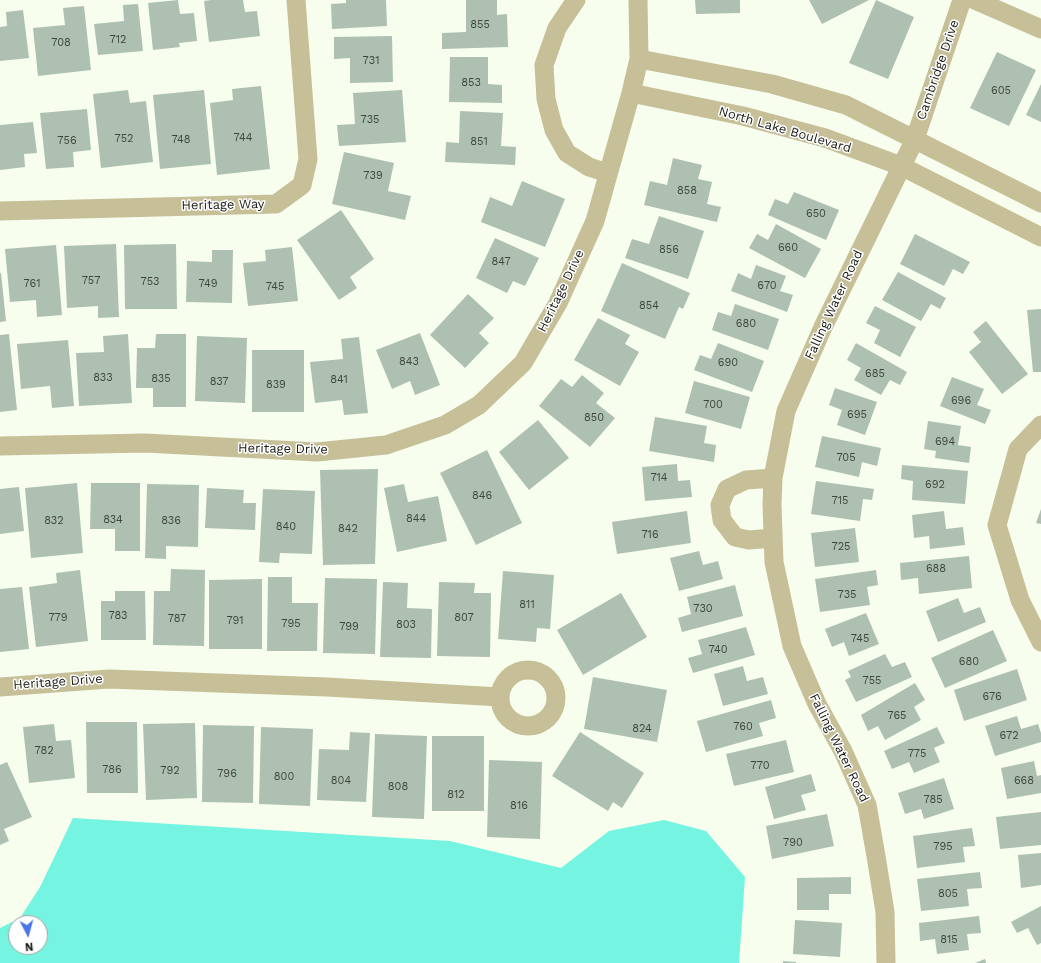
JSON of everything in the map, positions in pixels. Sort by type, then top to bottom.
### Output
[{"type":"street","name":"Heritage Way","points":[[0,211],[276,204],[302,186],[308,159],[296,0]]},
{"type":"street","points":[[576,0],[557,28],[544,65],[546,99],[554,130],[567,152],[589,167],[608,173]]},
{"type":"street","name":"Heritage Drive","points":[[0,446],[145,443],[317,452],[386,445],[445,425],[479,404],[523,363],[558,303],[595,221],[639,59],[638,0]]},
{"type":"street","name":"Cambridge Drive","points":[[915,140],[962,0]]},
{"type":"street","points":[[975,0],[1041,29]]},
{"type":"street","points":[[639,59],[772,84],[846,105],[1041,203]]},
{"type":"street","name":"North Lake Boulevard","points":[[631,93],[751,118],[825,138],[901,166],[1041,237]]},
{"type":"street","name":"Falling Water Road","points":[[886,963],[885,912],[867,805],[843,751],[817,704],[792,646],[774,562],[772,504],[773,478],[786,411],[823,327],[915,140]]},
{"type":"street","points":[[1041,425],[1018,449],[997,525],[1020,600],[1041,642]]},
{"type":"street","points":[[773,478],[746,480],[728,489],[720,505],[722,520],[735,537],[749,540],[773,538]]},
{"type":"street","name":"Heritage Drive","points":[[0,687],[109,679],[500,697]]},
{"type":"water","points":[[73,818],[450,841],[561,868],[609,831],[664,820],[706,831],[745,877],[739,963],[0,963],[0,928],[8,924],[8,955],[48,955],[48,915],[22,915],[40,887]]},
{"type":"building","points":[[178,0],[180,14],[194,13],[197,41],[179,43],[180,47],[153,50],[148,3]]},
{"type":"building","points":[[243,0],[245,12],[257,11],[260,36],[209,42],[204,1]]},
{"type":"building","points":[[346,0],[386,0],[387,26],[332,29],[331,4],[346,3]]},
{"type":"building","points":[[466,0],[497,0],[497,15],[507,14],[508,47],[442,49],[442,33],[466,32]]},
{"type":"building","points":[[695,0],[740,0],[740,13],[696,14]]},
{"type":"building","points":[[809,0],[869,0],[822,24]]},
{"type":"building","points":[[876,0],[914,17],[888,79],[849,63]]},
{"type":"building","points":[[138,4],[143,51],[98,55],[94,24],[124,21],[123,5]]},
{"type":"building","points":[[84,6],[91,70],[38,76],[33,28],[65,25],[63,8]]},
{"type":"building","points":[[23,10],[29,58],[0,61],[0,27],[7,26],[6,12]]},
{"type":"building","points":[[392,36],[393,82],[350,83],[350,58],[334,59],[334,37]]},
{"type":"building","points":[[997,52],[1036,70],[1009,126],[970,108]]},
{"type":"building","points":[[450,57],[488,57],[488,84],[502,85],[502,103],[449,102]]},
{"type":"building","points":[[1041,84],[1041,122],[1026,115]]},
{"type":"building","points":[[261,86],[270,169],[217,175],[210,103],[233,100],[232,89]]},
{"type":"building","points":[[128,90],[130,103],[146,101],[153,162],[101,168],[93,94]]},
{"type":"building","points":[[204,90],[211,164],[160,169],[153,95]]},
{"type":"building","points":[[402,90],[406,142],[339,146],[337,125],[355,124],[353,93]]},
{"type":"building","points":[[87,109],[91,150],[73,152],[74,167],[46,169],[40,113]]},
{"type":"building","points":[[460,111],[503,113],[501,146],[516,147],[515,165],[445,162],[446,142],[459,143]]},
{"type":"building","points":[[33,122],[37,153],[24,154],[25,167],[0,170],[0,125]]},
{"type":"building","points":[[344,152],[394,163],[388,191],[411,196],[405,220],[332,204]]},
{"type":"building","points":[[673,158],[702,165],[698,179],[712,182],[707,204],[721,207],[717,222],[644,205],[650,181],[667,185]]},
{"type":"building","points":[[522,181],[565,199],[545,247],[481,222],[490,197],[512,206]]},
{"type":"building","points":[[794,192],[839,210],[826,240],[768,215],[775,199],[788,204]]},
{"type":"building","points":[[341,210],[374,259],[350,277],[357,288],[339,300],[297,240]]},
{"type":"building","points":[[659,216],[704,231],[688,279],[625,258],[632,239],[649,244]]},
{"type":"building","points":[[776,224],[821,249],[805,278],[749,248],[757,234],[768,240]]},
{"type":"building","points":[[915,234],[970,262],[963,274],[953,269],[944,286],[900,264]]},
{"type":"building","points":[[495,238],[539,258],[525,286],[513,281],[507,293],[476,278]]},
{"type":"building","points":[[116,244],[119,317],[98,318],[98,306],[67,308],[64,246]]},
{"type":"building","points":[[176,244],[177,309],[125,309],[124,245]]},
{"type":"building","points":[[56,245],[62,315],[37,317],[36,300],[10,302],[5,249]]},
{"type":"building","points":[[292,247],[298,301],[248,306],[243,263],[266,261],[265,250]]},
{"type":"building","points":[[212,250],[233,250],[232,303],[186,302],[187,261],[212,262]]},
{"type":"building","points":[[622,263],[690,293],[683,309],[679,307],[665,339],[601,311]]},
{"type":"building","points":[[756,265],[786,276],[780,291],[793,295],[787,312],[731,291],[738,273],[751,279]]},
{"type":"building","points":[[898,272],[946,298],[940,309],[931,304],[921,321],[882,300]]},
{"type":"building","points":[[0,273],[6,321],[0,322]]},
{"type":"building","points":[[468,294],[494,318],[479,333],[489,343],[465,368],[430,335]]},
{"type":"building","points":[[735,304],[779,319],[768,350],[712,330],[718,312],[731,316]]},
{"type":"building","points":[[875,306],[916,327],[900,357],[874,343],[880,330],[866,323]]},
{"type":"building","points":[[1041,309],[1041,372],[1033,372],[1027,310]]},
{"type":"building","points":[[598,318],[630,335],[625,344],[639,352],[620,386],[574,360]]},
{"type":"building","points":[[986,321],[1028,374],[1002,394],[969,352],[981,342],[973,332]]},
{"type":"building","points":[[420,333],[440,385],[415,395],[410,381],[392,389],[376,350]]},
{"type":"building","points":[[9,334],[17,410],[0,412],[0,335]]},
{"type":"building","points":[[128,334],[132,403],[79,406],[76,353],[104,352],[103,336]]},
{"type":"building","points":[[156,334],[186,334],[186,407],[153,407],[153,388],[136,388],[137,348],[155,348]]},
{"type":"building","points":[[197,336],[247,338],[245,403],[195,401]]},
{"type":"building","points":[[359,337],[368,413],[344,415],[342,400],[315,403],[310,362],[343,359],[341,339]]},
{"type":"building","points":[[68,340],[74,406],[52,408],[50,386],[21,389],[17,344]]},
{"type":"building","points":[[718,343],[764,361],[752,392],[694,370],[700,355],[711,359]]},
{"type":"building","points":[[856,343],[907,372],[900,385],[890,380],[881,395],[854,380],[861,368],[847,360]]},
{"type":"building","points":[[252,350],[304,350],[304,412],[252,412]]},
{"type":"building","points":[[582,375],[604,393],[596,403],[615,418],[590,447],[539,406],[561,379],[572,387]]},
{"type":"building","points":[[952,377],[984,389],[977,405],[991,410],[985,424],[940,406]]},
{"type":"building","points":[[694,381],[750,397],[741,429],[685,413]]},
{"type":"building","points":[[835,388],[877,402],[865,435],[837,425],[842,410],[829,405]]},
{"type":"building","points":[[655,417],[707,426],[704,443],[716,445],[714,462],[649,451]]},
{"type":"building","points":[[538,420],[569,458],[529,490],[499,452]]},
{"type":"building","points":[[928,421],[961,426],[958,445],[971,447],[969,463],[935,458],[936,451],[924,449]]},
{"type":"building","points":[[822,436],[881,448],[877,466],[862,462],[859,477],[815,467]]},
{"type":"building","points":[[487,450],[522,523],[476,545],[440,473]]},
{"type":"building","points":[[677,464],[678,481],[690,480],[692,497],[645,501],[642,467]]},
{"type":"building","points":[[902,465],[968,471],[965,504],[912,500],[913,481],[901,479]]},
{"type":"building","points":[[378,469],[375,564],[323,565],[320,470]]},
{"type":"building","points":[[816,481],[874,489],[872,500],[863,499],[860,521],[811,514]]},
{"type":"building","points":[[77,483],[83,553],[31,558],[25,488]]},
{"type":"building","points":[[91,483],[140,483],[140,551],[115,551],[115,529],[90,529]]},
{"type":"building","points":[[147,484],[199,485],[198,547],[166,546],[166,559],[145,558]]},
{"type":"building","points":[[404,484],[408,502],[438,496],[447,541],[397,552],[384,488]]},
{"type":"building","points":[[19,487],[24,531],[0,534],[0,489]]},
{"type":"building","points":[[207,488],[244,490],[243,503],[256,503],[255,530],[205,528]]},
{"type":"building","points":[[263,489],[315,491],[312,554],[280,553],[279,563],[259,562]]},
{"type":"building","points":[[1041,509],[1041,524],[1036,523]]},
{"type":"building","points":[[687,511],[691,543],[617,554],[612,522]]},
{"type":"building","points":[[944,511],[946,529],[963,527],[965,545],[930,549],[929,536],[914,538],[912,515]]},
{"type":"building","points":[[855,528],[859,562],[815,567],[811,533]]},
{"type":"building","points":[[699,551],[703,565],[718,561],[723,579],[679,591],[670,558]]},
{"type":"building","points":[[969,556],[972,588],[919,594],[918,578],[901,580],[900,563]]},
{"type":"building","points":[[171,569],[205,570],[204,646],[153,645],[154,591],[170,591]]},
{"type":"building","points":[[80,570],[88,641],[36,647],[29,587],[57,583],[56,573]]},
{"type":"building","points":[[876,570],[878,585],[867,587],[870,605],[820,612],[815,579]]},
{"type":"building","points":[[503,571],[554,575],[550,629],[537,628],[536,642],[498,639]]},
{"type":"building","points":[[268,577],[292,577],[292,603],[318,603],[317,651],[267,651]]},
{"type":"building","points":[[325,578],[377,579],[375,654],[323,653]]},
{"type":"building","points":[[262,579],[262,649],[209,649],[209,580]]},
{"type":"building","points":[[383,582],[408,583],[407,608],[432,609],[431,658],[380,657]]},
{"type":"building","points":[[439,582],[475,583],[474,593],[491,593],[490,657],[437,656]]},
{"type":"building","points":[[735,585],[743,616],[682,632],[678,618],[691,614],[687,597]]},
{"type":"building","points":[[22,587],[29,649],[0,652],[0,589]]},
{"type":"building","points":[[115,591],[145,591],[146,640],[101,640],[101,601],[115,601]]},
{"type":"building","points":[[621,593],[647,637],[583,675],[557,630]]},
{"type":"building","points":[[958,598],[964,613],[980,607],[986,622],[938,642],[926,611]]},
{"type":"building","points":[[866,613],[879,644],[849,656],[844,642],[832,647],[825,629]]},
{"type":"building","points":[[746,627],[755,655],[693,673],[688,658],[702,654],[698,640]]},
{"type":"building","points":[[993,630],[1007,661],[945,688],[931,658]]},
{"type":"building","points":[[885,654],[892,667],[905,662],[912,677],[856,702],[845,680],[851,677],[848,671]]},
{"type":"building","points":[[743,666],[747,681],[763,677],[768,694],[723,706],[714,674]]},
{"type":"building","points":[[1017,669],[1027,700],[964,721],[954,690]]},
{"type":"building","points":[[593,677],[667,690],[657,742],[584,729]]},
{"type":"building","points":[[915,683],[925,700],[914,707],[921,720],[885,740],[878,726],[868,731],[861,715]]},
{"type":"building","points":[[771,700],[776,718],[759,723],[763,736],[706,752],[697,721]]},
{"type":"building","points":[[1017,716],[1021,729],[1038,724],[1041,733],[1041,742],[995,756],[985,726]]},
{"type":"building","points":[[86,722],[137,722],[138,793],[87,793]]},
{"type":"building","points":[[195,723],[197,798],[146,800],[143,724]]},
{"type":"building","points":[[54,724],[56,741],[71,740],[75,778],[29,783],[23,727]]},
{"type":"building","points":[[203,725],[254,726],[253,803],[202,802]]},
{"type":"building","points":[[261,727],[313,729],[310,806],[259,804]]},
{"type":"building","points":[[937,727],[945,743],[934,748],[940,762],[914,773],[909,762],[892,769],[884,751]]},
{"type":"building","points":[[350,732],[370,733],[366,802],[317,800],[319,749],[349,750]]},
{"type":"building","points":[[580,732],[644,773],[622,808],[613,802],[608,811],[552,776]]},
{"type":"building","points":[[375,734],[427,736],[424,819],[372,817]]},
{"type":"building","points":[[432,736],[484,736],[484,811],[432,811]]},
{"type":"building","points":[[786,740],[794,772],[734,786],[726,754]]},
{"type":"building","points":[[489,760],[542,762],[540,839],[487,837]]},
{"type":"building","points":[[1034,761],[1037,776],[1041,775],[1041,793],[1007,799],[1001,768]]},
{"type":"building","points":[[7,762],[32,817],[4,829],[9,841],[0,845],[0,765]]},
{"type":"building","points":[[811,774],[816,791],[801,795],[806,810],[774,819],[765,787]]},
{"type":"building","points":[[944,778],[954,809],[924,819],[921,809],[905,814],[898,793]]},
{"type":"building","points":[[1041,812],[1041,845],[1000,849],[996,817]]},
{"type":"building","points":[[827,814],[834,846],[772,859],[766,826]]},
{"type":"building","points":[[972,828],[975,846],[963,847],[965,862],[917,868],[913,836]]},
{"type":"building","points":[[1041,853],[1041,885],[1021,888],[1018,855]]},
{"type":"building","points":[[980,872],[982,888],[967,889],[969,906],[921,911],[917,879]]},
{"type":"building","points":[[851,877],[851,894],[829,894],[829,910],[797,910],[797,878]]},
{"type":"building","points":[[1041,906],[1041,943],[1037,945],[1028,928],[1017,933],[1011,922]]},
{"type":"building","points":[[979,916],[981,933],[967,934],[969,950],[937,954],[935,939],[920,941],[919,923]]},
{"type":"building","points":[[795,920],[842,923],[840,957],[793,954]]},
{"type":"building","points":[[985,959],[986,963],[975,963]]},
{"type":"building","points":[[783,961],[796,962],[796,963],[783,963]]}]
